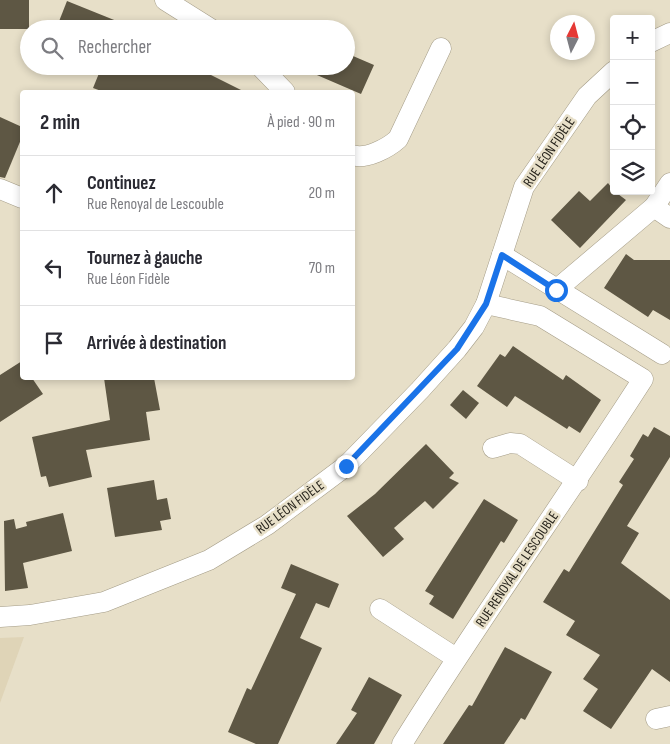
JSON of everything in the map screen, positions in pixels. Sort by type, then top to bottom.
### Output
[{"type":"street","points":[[165,0],[197,20]]},
{"type":"street","points":[[655,40],[670,34]]},
{"type":"street","points":[[355,155],[366,155],[390,146],[398,139],[441,48]]},
{"type":"street","name":"RUE LÉON FIDÈLE","points":[[0,617],[30,616],[104,602],[209,560],[267,525],[346,466],[457,349],[486,304],[524,187],[587,96],[610,74]]},
{"type":"street","points":[[269,75],[283,90]]},
{"type":"street","points":[[556,290],[662,213],[670,183]]},
{"type":"street","points":[[0,189],[20,197]]},
{"type":"street","name":"RUE RENOYAL DE LESCOUBLE","points":[[402,744],[456,658],[666,348],[556,290],[502,255]]},
{"type":"street","points":[[486,304],[540,316],[644,379]]},
{"type":"street","points":[[493,448],[510,443],[520,444],[578,480]]},
{"type":"street","points":[[380,609],[456,658]]},
{"type":"shaded area","points":[[24,637],[0,703],[0,638]]},
{"type":"building","points":[[0,0],[29,0],[29,20],[20,20],[20,29],[0,29]]},
{"type":"building","points":[[67,1],[114,20],[60,20]]},
{"type":"building","points":[[355,57],[374,65],[361,94],[317,75],[355,75]]},
{"type":"building","points":[[98,75],[211,75],[241,90],[98,90],[93,88]]},
{"type":"building","points":[[0,117],[20,126],[20,142],[5,178],[0,177]]},
{"type":"building","points":[[608,183],[610,186],[610,195],[619,195],[626,200],[580,248],[551,220],[579,191],[590,201]]},
{"type":"building","points":[[626,254],[634,260],[670,260],[670,320],[653,310],[648,317],[604,288]]},
{"type":"building","points":[[513,346],[563,380],[566,375],[601,400],[580,433],[569,426],[567,429],[515,396],[507,407],[477,386],[500,354],[505,357]]},
{"type":"building","points":[[20,362],[20,380],[33,380],[43,394],[0,422],[0,375]]},
{"type":"building","points":[[104,380],[154,380],[160,410],[146,412],[150,440],[86,450],[92,477],[49,487],[46,476],[41,477],[32,437],[110,420]]},
{"type":"building","points":[[463,390],[479,403],[466,419],[450,405]]},
{"type":"building","points":[[654,427],[670,436],[670,457],[627,526],[639,533],[621,563],[670,600],[670,682],[652,669],[611,729],[583,711],[598,689],[583,679],[600,655],[566,635],[575,621],[543,602],[564,569],[569,572],[623,485],[619,482],[634,459],[630,456],[643,434],[648,437]]},
{"type":"building","points":[[426,444],[454,473],[449,478],[459,483],[433,509],[425,501],[394,528],[404,539],[383,557],[347,516],[375,494]]},
{"type":"building","points":[[154,480],[157,500],[167,498],[171,519],[160,521],[162,530],[115,537],[107,488]]},
{"type":"building","points":[[484,499],[518,520],[504,543],[501,541],[453,619],[429,604],[434,596],[425,591]]},
{"type":"building","points":[[63,513],[72,551],[23,563],[28,588],[5,591],[4,521],[14,519],[16,529],[27,526],[26,522]]},
{"type":"building","points":[[291,564],[339,584],[329,608],[316,603],[300,638],[322,648],[278,744],[256,744],[228,732],[247,688],[251,690],[296,594],[281,588]]},
{"type":"building","points":[[505,647],[552,672],[525,720],[521,718],[504,744],[443,744],[469,705],[472,706]]},
{"type":"building","points":[[369,677],[402,695],[374,744],[336,744],[357,713],[351,710]]},
{"type":"route","points":[[346,466],[416,394],[457,349],[474,327],[486,304],[502,255],[556,290]]}]
